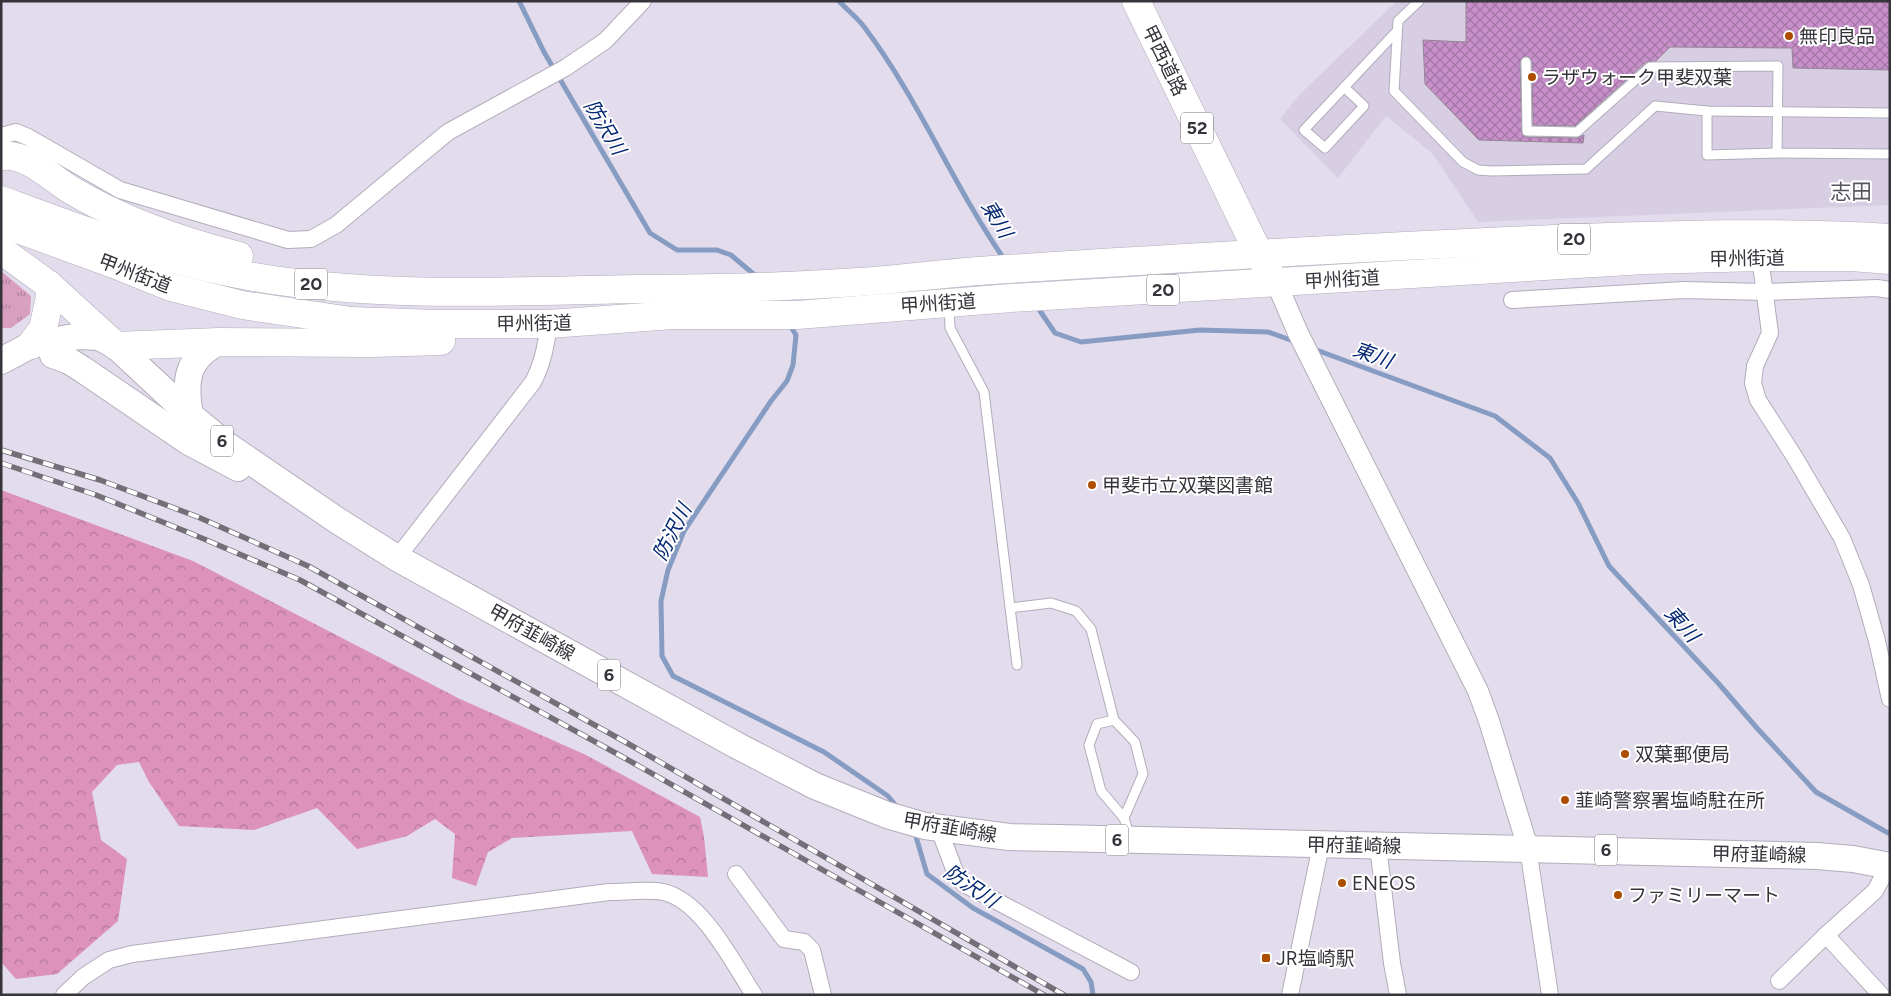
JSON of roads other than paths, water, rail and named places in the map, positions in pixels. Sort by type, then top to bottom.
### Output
[{"type":"highway","name":"甲西道路","points":[[1136,1],[1259,254]]},
{"type":"highway","points":[[2,148],[34,165],[92,202],[136,223],[196,245],[253,260],[303,269],[364,276],[582,282],[634,290]]},
{"type":"highway","name":"甲州街道","points":[[1,200],[129,246],[185,262],[250,277],[368,291],[744,288],[862,282],[948,288],[1011,298],[1646,260],[1760,257],[1890,260]]},
{"type":"highway","name":"20","points":[[1695,234],[1758,223],[1890,221]]},
{"type":"highway","name":"甲州街道","points":[[1,223],[171,287],[242,305],[351,321],[437,324],[549,324],[673,315],[797,315],[948,288],[992,270],[1259,254],[1460,243],[1695,234],[1838,234],[1890,238]]},
{"type":"highway","points":[[1,250],[49,285],[116,346],[219,342],[371,343],[437,341],[549,324]]},
{"type":"highway","name":"52","points":[[1259,254],[1276,282]]},
{"type":"highway","points":[[42,350],[43,329],[50,297],[49,285]]},
{"type":"main road","points":[[190,415],[187,399],[188,377],[194,360],[206,348],[219,342]]},
{"type":"main road","points":[[1,361],[42,350],[116,346]]},
{"type":"main road","name":"甲府韮崎線","points":[[116,346],[190,415],[228,446],[338,521],[397,558],[745,750],[815,786],[888,815],[932,827],[1009,837],[1127,829],[1321,845],[1528,848],[1817,856],[1853,859],[1888,866]]},
{"type":"main road","points":[[42,350],[82,369],[188,442],[338,521]]},
{"type":"street","points":[[2,148],[16,132],[120,190],[288,240],[311,239],[336,225],[448,132],[565,68],[605,41],[642,1]]},
{"type":"street","points":[[1760,257],[1770,333],[1755,366],[1753,383],[1758,400],[1794,456],[1842,538],[1862,585],[1890,699]]},
{"type":"street","points":[[1276,282],[1298,333],[1478,690],[1528,848],[1550,995]]},
{"type":"street","points":[[1512,300],[1684,290],[1764,292],[1877,288],[1890,290]]},
{"type":"street","points":[[397,558],[532,382],[540,368],[544,355],[549,324]]},
{"type":"street","points":[[932,827],[957,876],[964,884],[1131,972]]},
{"type":"street","points":[[1290,995],[1321,845]]},
{"type":"street","points":[[1378,846],[1392,963],[1398,995]]},
{"type":"street","points":[[1779,981],[1875,891],[1888,866]]},
{"type":"street","points":[[736,874],[784,939],[804,942],[812,950],[823,995]]},
{"type":"street","points":[[64,995],[82,977],[109,960],[132,954],[609,892],[663,892],[683,900],[706,921],[754,995]]},
{"type":"street","points":[[1826,935],[1881,995]]},
{"type":"lane","points":[[1419,1],[1398,21],[1394,91],[1463,162],[1478,170],[1586,169],[1655,106],[1707,111],[1890,112]]},
{"type":"lane","points":[[1344,87],[1364,106],[1325,148],[1304,130],[1344,87],[1397,31]]},
{"type":"lane","points":[[1526,62],[1527,131],[1577,132],[1650,67],[1778,66],[1777,153]]},
{"type":"lane","points":[[1707,111],[1707,155],[1777,153],[1890,154]]},
{"type":"lane","points":[[948,288],[950,328],[984,392],[1017,665]]},
{"type":"lane","points":[[1010,608],[1051,603],[1076,611],[1091,629],[1114,720],[1135,742],[1143,774],[1127,829]]},
{"type":"lane","points":[[1114,720],[1097,724],[1089,745],[1101,791],[1127,829]]},
{"type":"waterway","name":"防沢川","points":[[519,1],[544,52],[650,233],[677,250],[717,250],[731,255],[757,277]]},
{"type":"waterway","name":"東川","points":[[839,1],[862,24],[902,84],[968,202],[1004,259]]},
{"type":"waterway","name":"東川","points":[[1036,305],[1055,333],[1081,342],[1200,330],[1268,332],[1296,342]]},
{"type":"waterway","name":"防沢川","points":[[789,324],[796,335],[793,365],[787,381],[771,401],[684,531],[668,570],[661,601],[662,656],[673,676],[824,752],[888,796],[897,807]]},
{"type":"waterway","name":"東川","points":[[1311,348],[1495,416],[1550,458],[1578,503],[1609,566],[1816,792],[1890,834]]},
{"type":"waterway","name":"防沢川","points":[[914,830],[927,874],[973,908],[1083,969],[1091,982],[1093,995]]},
{"type":"railway","points":[[1,450],[100,480],[198,517],[308,566],[627,743],[1064,995]]},
{"type":"railway","points":[[1,463],[96,495],[300,580],[621,756],[1044,995]]},
{"type":"place","name":"無印良品","points":[[1789,36]]},
{"type":"place","name":"ラザウォーク甲斐双葉","points":[[1532,77]]},
{"type":"place","name":"甲斐市立双葉図書館","points":[[1092,485]]},
{"type":"place","name":"双葉郵便局","points":[[1625,754]]},
{"type":"place","name":"韮崎警察署塩崎駐在所","points":[[1565,800]]},
{"type":"place","name":"ENEOS","points":[[1342,883]]},
{"type":"place","name":"ファミリーマート","points":[[1618,895]]},
{"type":"place","name":"JR塩崎駅","points":[[1266,958]]},
{"type":"district","name":"志田","points":[[1851,192]]}]
